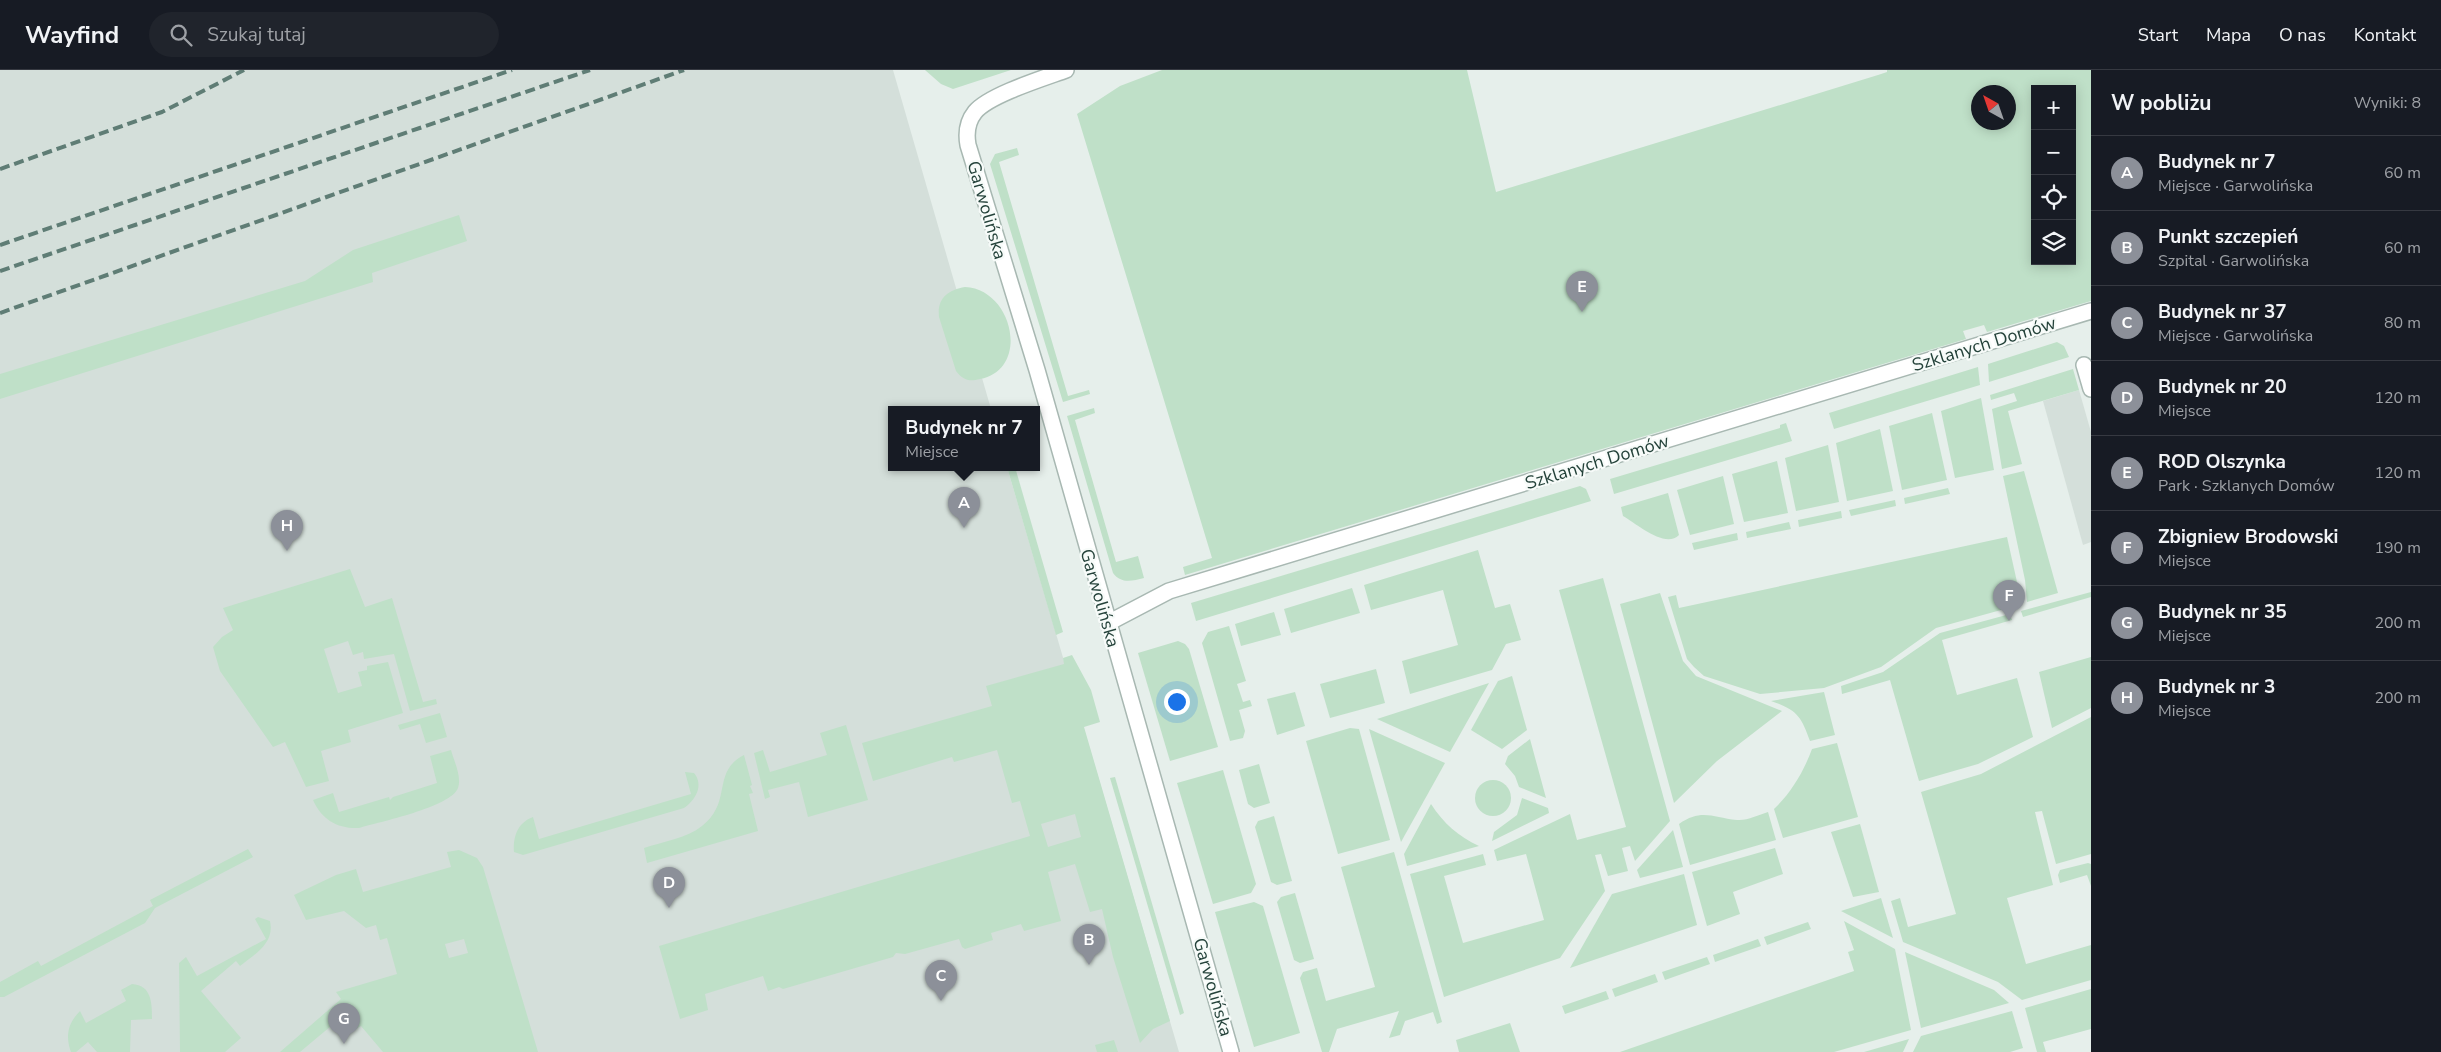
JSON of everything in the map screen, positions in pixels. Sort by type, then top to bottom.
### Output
[{"type":"street","name":"Garwolińska","points":[[1066,70],[1020,87],[987,103],[975,112],[966,132],[968,145],[1037,370],[1231,1052]]},
{"type":"street","name":"Szklanych Domów","points":[[1108,624],[1169,591],[2091,311]]},
{"type":"street","points":[[2084,365],[2091,389]]},
{"type":"shaded area","points":[[0,70],[893,70],[990,406],[888,406],[888,471],[1008,471],[1179,1052],[0,1052]]},
{"type":"shaded area","points":[[2079,390],[2091,432],[2091,542],[2083,545],[2043,401]]},
{"type":"green space","points":[[925,70],[1011,70],[953,89],[941,84]]},
{"type":"green space","points":[[1162,70],[1467,70],[1496,192],[1878,75],[1887,72],[1887,70],[2091,70],[2091,301],[1987,332],[1984,325],[1963,331],[1966,339],[1185,575],[1183,567],[1212,558],[1077,114],[1120,86]]},
{"type":"green space","points":[[1017,148],[1019,155],[999,162],[1068,396],[1089,390],[1090,394],[1063,402],[990,164],[995,154]]},
{"type":"green space","points":[[459,215],[467,241],[372,273],[373,282],[0,399],[0,374],[305,281],[353,250]]},
{"type":"green space","points":[[965,287],[982,291],[995,301],[1004,314],[1010,330],[1010,346],[1006,361],[996,372],[973,380],[966,380],[956,371],[939,317],[940,305],[945,296],[953,290]]},
{"type":"green space","points":[[2057,342],[2064,346],[2069,357],[1989,382],[1988,364]]},
{"type":"green space","points":[[1978,367],[1980,385],[1834,429],[1829,413]]},
{"type":"green space","points":[[2073,369],[2079,390],[2008,411],[2022,464],[2002,469],[1992,409],[2017,401],[2014,393],[1991,400],[1990,395]]},
{"type":"green space","points":[[1981,398],[1994,470],[1955,478],[1941,411]]},
{"type":"green space","points":[[1094,408],[1095,413],[1075,420],[1116,562],[1138,556],[1144,578],[1131,581],[1123,580],[1113,573],[1067,416]]},
{"type":"green space","points":[[1932,413],[1947,480],[1902,490],[1889,426]]},
{"type":"green space","points":[[1786,423],[1792,441],[1614,494],[1610,479],[1780,428],[1780,425]]},
{"type":"green space","points":[[1880,429],[1893,491],[1847,501],[1836,443]]},
{"type":"green space","points":[[1828,445],[1839,502],[1796,511],[1785,458]]},
{"type":"green space","points":[[1777,461],[1788,513],[1744,522],[1732,474]]},
{"type":"green space","points":[[1008,471],[1016,471],[1063,632],[1056,635]]},
{"type":"green space","points":[[2024,471],[2058,593],[2027,602],[2025,580],[2003,476]]},
{"type":"green space","points":[[1723,476],[1734,524],[1690,535],[1677,490]]},
{"type":"green space","points":[[1580,486],[1586,489],[1591,501],[1196,621],[1191,603]]},
{"type":"green space","points":[[1948,488],[1950,494],[1905,504],[1904,498]]},
{"type":"green space","points":[[1668,493],[1679,535],[1673,539],[1666,539],[1651,534],[1623,516],[1621,507]]},
{"type":"green space","points":[[1895,500],[1896,506],[1851,516],[1849,510]]},
{"type":"green space","points":[[1841,511],[1842,518],[1799,527],[1798,520]]},
{"type":"green space","points":[[1789,522],[1791,529],[1747,538],[1746,532]]},
{"type":"green space","points":[[1737,533],[1738,540],[1694,550],[1692,543]]},
{"type":"green space","points":[[2007,537],[2017,582],[2019,605],[1936,628],[1881,667],[1824,688],[1760,694],[1704,676],[1687,659],[1668,597],[1676,595],[1679,608]]},
{"type":"green space","points":[[1478,550],[1495,608],[1510,604],[1521,640],[1506,644],[1492,670],[1410,694],[1402,661],[1458,645],[1443,590],[1371,610],[1364,585]]},
{"type":"green space","points":[[350,569],[365,607],[392,598],[423,702],[436,699],[437,704],[410,711],[394,654],[364,659],[363,652],[353,655],[348,641],[324,649],[338,693],[362,686],[358,672],[367,670],[367,666],[388,662],[403,713],[348,730],[351,742],[321,751],[329,781],[306,787],[285,742],[273,747],[220,671],[213,647],[222,637],[233,630],[223,608]]},
{"type":"green space","points":[[1603,578],[1670,821],[1635,861],[1630,846],[1622,848],[1628,871],[1608,876],[1601,854],[1595,855],[1605,891],[1560,958],[1444,997],[1410,874],[1483,854],[1486,865],[1444,876],[1463,943],[1544,920],[1526,854],[1497,861],[1494,850],[1570,814],[1577,840],[1626,827],[1559,590]]},
{"type":"green space","points":[[1352,588],[1360,613],[1291,633],[1284,609]]},
{"type":"green space","points":[[2091,592],[2091,597],[2023,617],[2021,611]]},
{"type":"green space","points":[[1660,593],[1683,661],[1696,676],[1782,711],[1717,761],[1674,803],[1620,604]]},
{"type":"green space","points":[[1274,612],[1281,635],[1241,646],[1235,624]]},
{"type":"green space","points":[[2010,614],[2012,620],[1942,640],[1957,695],[2017,678],[2033,737],[1978,764],[1919,781],[1890,680],[1842,694],[1841,686],[1883,672],[1940,633]]},
{"type":"green space","points":[[1229,626],[1246,681],[1237,684],[1243,702],[1250,700],[1252,706],[1239,710],[1245,731],[1243,738],[1230,741],[1202,643],[1208,632]]},
{"type":"green space","points":[[1178,641],[1185,644],[1189,649],[1218,747],[1170,761],[1138,653]]},
{"type":"green space","points":[[1072,655],[1091,690],[1100,722],[1084,727],[1170,1021],[1153,1029],[1140,1043],[1113,957],[1102,909],[1090,912],[1075,864],[1048,872],[1061,921],[1024,931],[1021,924],[991,933],[993,940],[965,949],[962,947],[959,939],[905,954],[896,953],[893,957],[783,989],[779,987],[768,991],[763,976],[705,994],[708,1010],[680,1019],[659,946],[1030,836],[1020,801],[1012,803],[997,750],[954,762],[952,757],[873,781],[862,743],[992,706],[986,686],[1064,664],[1063,658]],"holes":[[[1075,814],[1081,837],[1048,847],[1041,824]]]},
{"type":"green space","points":[[2091,657],[2091,708],[2052,728],[2039,672]]},
{"type":"green space","points":[[1376,669],[1385,703],[1330,718],[1320,684]]},
{"type":"green space","points":[[1512,676],[1527,730],[1502,749],[1471,730],[1498,681]]},
{"type":"green space","points":[[1489,683],[1450,752],[1377,719]]},
{"type":"green space","points":[[1295,692],[1305,726],[1277,735],[1267,699]]},
{"type":"green space","points":[[1824,692],[1835,735],[1810,741],[1804,725],[1797,715],[1771,701]]},
{"type":"green space","points":[[440,713],[447,737],[426,743],[420,724],[400,730],[398,725]]},
{"type":"green space","points":[[2091,717],[2091,854],[2056,864],[2042,811],[2035,812],[2053,885],[2007,898],[2026,964],[2091,945],[2091,980],[2022,1000],[1998,982],[1903,942],[1891,901],[1900,898],[1908,927],[1956,914],[1921,792],[1981,774]]},
{"type":"green space","points":[[846,725],[868,800],[808,817],[799,782],[768,790],[770,797],[765,799],[754,753],[763,750],[770,772],[827,755],[820,733]]},
{"type":"green space","points":[[1350,728],[1359,729],[1390,840],[1338,854],[1306,741]]},
{"type":"green space","points":[[1369,729],[1445,763],[1401,842]]},
{"type":"green space","points":[[1530,739],[1546,798],[1519,787],[1515,776],[1505,764],[1508,756]]},
{"type":"green space","points":[[1837,743],[1858,817],[1783,838],[1774,809],[1796,781],[1812,749]]},
{"type":"green space","points":[[451,750],[458,774],[458,788],[453,795],[413,813],[359,828],[351,828],[338,825],[326,818],[313,800],[333,793],[339,812],[389,797],[390,800],[393,797],[437,783],[430,756]]},
{"type":"green space","points":[[744,755],[752,785],[750,786],[753,793],[749,794],[758,831],[647,863],[644,848],[689,834],[702,826],[711,817],[717,807],[728,770],[734,762]]},
{"type":"green space","points":[[1259,764],[1270,803],[1254,808],[1248,804],[1239,770]]},
{"type":"green space","points":[[1223,770],[1256,884],[1251,893],[1213,904],[1177,783]]},
{"type":"green space","points":[[685,772],[694,773],[697,778],[698,787],[695,797],[684,808],[523,855],[514,852],[514,841],[517,831],[523,823],[533,817],[539,839],[691,794]]},
{"type":"green space","points":[[1115,777],[1184,1013],[1180,1015],[1110,778]]},
{"type":"green space","points":[[1493,780],[1506,785],[1511,798],[1506,811],[1493,816],[1480,811],[1475,798],[1480,785]]},
{"type":"green space","points":[[1522,798],[1548,808],[1549,813],[1492,841],[1494,832],[1517,815]]},
{"type":"green space","points":[[1431,804],[1452,829],[1479,846],[1407,866],[1404,854]]},
{"type":"green space","points":[[1768,812],[1776,840],[1690,865],[1679,824],[1694,816],[1701,815],[1741,820]]},
{"type":"green space","points":[[1274,816],[1292,881],[1277,885],[1271,882],[1255,827],[1258,821]]},
{"type":"green space","points":[[1860,824],[1879,892],[1853,897],[1831,832]]},
{"type":"green space","points":[[1673,830],[1683,867],[1640,878],[1637,870]]},
{"type":"green space","points":[[1775,848],[1783,874],[1733,892],[1740,914],[1707,926],[1692,872]]},
{"type":"green space","points":[[248,849],[253,857],[155,908],[145,923],[4,997],[0,997],[0,982],[38,961],[41,966],[153,906],[150,900]]},
{"type":"green space","points":[[459,850],[477,858],[483,867],[538,1052],[383,1052],[361,1026],[356,1029],[347,1019],[340,1025],[337,1021],[300,1052],[280,1052],[341,999],[336,992],[397,974],[387,938],[380,940],[376,925],[366,928],[344,911],[306,920],[294,895],[336,875],[356,869],[363,892],[451,867],[447,852]],"holes":[[[464,939],[468,953],[449,958],[445,944]]]},
{"type":"green space","points":[[1394,852],[1442,1022],[1437,1024],[1433,1012],[1405,1021],[1400,1035],[1389,1038],[1399,1011],[1337,1029],[1329,1052],[1322,1052],[1300,978],[1303,972],[1317,968],[1326,1001],[1375,987],[1341,867]]},
{"type":"green space","points":[[2088,863],[2091,864],[2091,886],[2087,875],[2060,883],[2058,875],[2060,870]]},
{"type":"green space","points":[[1684,874],[1697,925],[1570,968],[1612,894]]},
{"type":"green space","points":[[1295,893],[1314,959],[1300,963],[1294,960],[1277,902],[1281,897]]},
{"type":"green space","points":[[1881,898],[1893,938],[1841,911]]},
{"type":"green space","points":[[1254,902],[1263,906],[1300,1033],[1254,1047],[1215,912]]},
{"type":"green space","points":[[258,917],[270,921],[270,936],[267,942],[240,966],[236,961],[201,991],[241,1038],[225,1052],[180,1052],[179,963],[186,957],[197,976],[266,939],[255,919]]},
{"type":"green space","points":[[1844,921],[1895,949],[1911,1030],[1834,1052],[1620,1052],[1854,971],[1848,952],[1854,950]]},
{"type":"green space","points":[[1808,922],[1811,929],[1767,945],[1764,937]]},
{"type":"green space","points":[[1758,939],[1761,946],[1715,962],[1713,955]]},
{"type":"green space","points":[[1905,952],[1994,990],[2009,1003],[1921,1028]]},
{"type":"green space","points":[[1707,957],[1710,964],[1665,980],[1662,972]]},
{"type":"green space","points":[[1655,974],[1658,982],[1615,997],[1612,989]]},
{"type":"green space","points":[[132,984],[144,988],[150,996],[152,1019],[131,1020],[130,1052],[97,1052],[88,1042],[76,1052],[71,1052],[68,1041],[70,1025],[80,1011],[86,1023],[126,1001],[121,990]]},
{"type":"green space","points":[[2091,989],[2091,1029],[2043,1042],[2046,1052],[2037,1052],[2025,1008]]},
{"type":"green space","points":[[1606,991],[1609,999],[1565,1014],[1562,1006]]},
{"type":"green space","points":[[2012,1011],[2023,1048],[2010,1052],[1913,1052],[1921,1036]]},
{"type":"green space","points":[[1510,1023],[1520,1052],[1459,1052],[1456,1040]]},
{"type":"green space","points":[[1909,1039],[1903,1052],[1864,1052]]},
{"type":"green space","points":[[1114,1040],[1118,1052],[1097,1052],[1095,1045]]},
{"type":"railway","points":[[0,169],[162,112],[244,70]]},
{"type":"railway","points":[[0,245],[512,70]]},
{"type":"railway","points":[[0,271],[590,70]]},
{"type":"railway","points":[[0,313],[684,70]]},
{"type":"place","name":"ROD Olszynka","points":[[1582,312]]},
{"type":"place","name":"Budynek nr 7","points":[[964,528]]},
{"type":"place","name":"Budynek nr 3","points":[[287,551]]},
{"type":"place","name":"Zbigniew Brodowski","points":[[2009,621]]},
{"type":"place","name":"Budynek nr 20","points":[[669,908]]},
{"type":"place","name":"Punkt szczepień","points":[[1089,965]]},
{"type":"place","name":"Budynek nr 37","points":[[941,1001]]},
{"type":"place","name":"Budynek nr 35","points":[[344,1044]]}]
